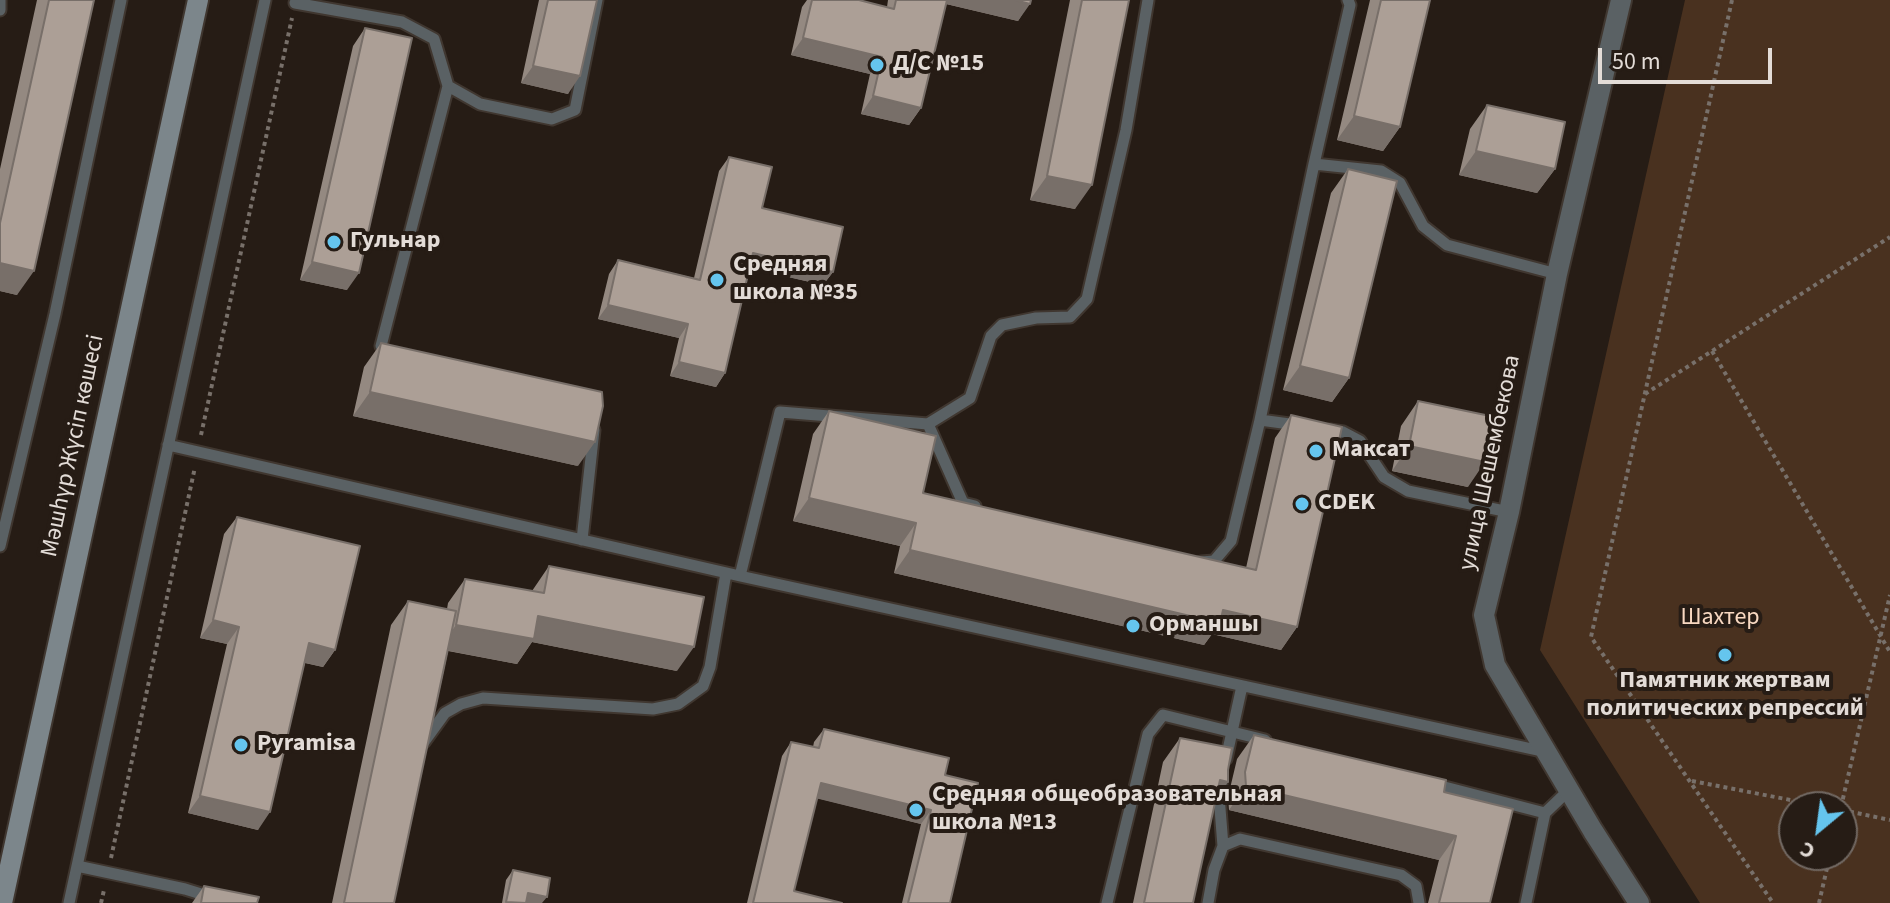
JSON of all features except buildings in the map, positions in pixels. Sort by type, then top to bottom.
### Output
[{"type":"main road","name":"Мәшһүр Жүсіп көшесі","points":[[2,903],[198,0]]},
{"type":"street","name":"улица Шешембекова","points":[[1621,0],[1557,274],[1509,512],[1484,615],[1495,665],[1639,903]]},
{"type":"lane","points":[[0,0],[0,10]]},
{"type":"lane","points":[[0,546],[55,314],[121,0]]},
{"type":"lane","points":[[69,903],[265,0]]},
{"type":"lane","points":[[448,86],[480,104],[552,119],[575,110],[597,0]]},
{"type":"lane","points":[[740,576],[780,412],[928,424],[970,398],[991,336],[1002,325],[1036,318],[1070,317],[1087,299],[1126,130],[1148,0]]},
{"type":"lane","points":[[1185,564],[1214,561],[1231,541],[1350,5],[1348,0]]},
{"type":"lane","points":[[295,3],[402,22],[434,39],[448,86],[381,346],[399,365]]},
{"type":"lane","points":[[1314,164],[1381,171],[1400,183],[1423,226],[1447,245],[1557,274]]},
{"type":"lane","points":[[582,540],[596,414]]},
{"type":"lane","points":[[1260,420],[1343,432],[1360,441],[1384,477],[1408,491],[1509,512]]},
{"type":"lane","points":[[928,424],[963,503],[993,511]]},
{"type":"lane","points":[[168,445],[726,573],[1546,752]]},
{"type":"lane","points":[[421,757],[424,742],[445,713],[461,704],[483,698],[653,709],[678,704],[703,686],[710,667],[726,573]]},
{"type":"lane","points":[[1208,903],[1214,870],[1223,846],[1219,796],[1242,686]]},
{"type":"lane","points":[[1107,903],[1148,734],[1163,715],[1277,743]]},
{"type":"lane","points":[[1426,782],[1545,813]]},
{"type":"lane","points":[[1526,903],[1545,813],[1569,790]]},
{"type":"lane","points":[[1223,846],[1240,839],[1401,875],[1416,886],[1419,903]]},
{"type":"lane","points":[[77,866],[185,889],[230,903]]},
{"type":"path","points":[[1732,0],[1591,637],[1773,903]]},
{"type":"path","points":[[1645,394],[1890,237]]},
{"type":"path","points":[[1712,351],[1890,652]]},
{"type":"path","points":[[1846,791],[1890,595]]},
{"type":"path","points":[[1690,781],[1778,798]]},
{"type":"path","points":[[1858,812],[1890,820]]},
{"type":"path","points":[[1819,903],[1826,871]]},
{"type":"green space","name":"Шахтер","points":[[1685,0],[1890,0],[1890,903],[1700,903],[1540,650]]},
{"type":"place","name":"Д/С №15","points":[[877,65]]},
{"type":"place","name":"Гульнар","points":[[334,242]]},
{"type":"place","name":"Средняя школа №35","points":[[717,280]]},
{"type":"place","name":"Максат","points":[[1316,451]]},
{"type":"place","name":"CDEK","points":[[1302,504]]},
{"type":"place","name":"Орманшы","points":[[1133,626]]},
{"type":"place","name":"Памятник жертвам политических репрессий","points":[[1725,655]]},
{"type":"place","name":"Pyramisa","points":[[241,745]]},
{"type":"place","name":"Средняя общеобразовательная школа №13","points":[[916,810]]}]
